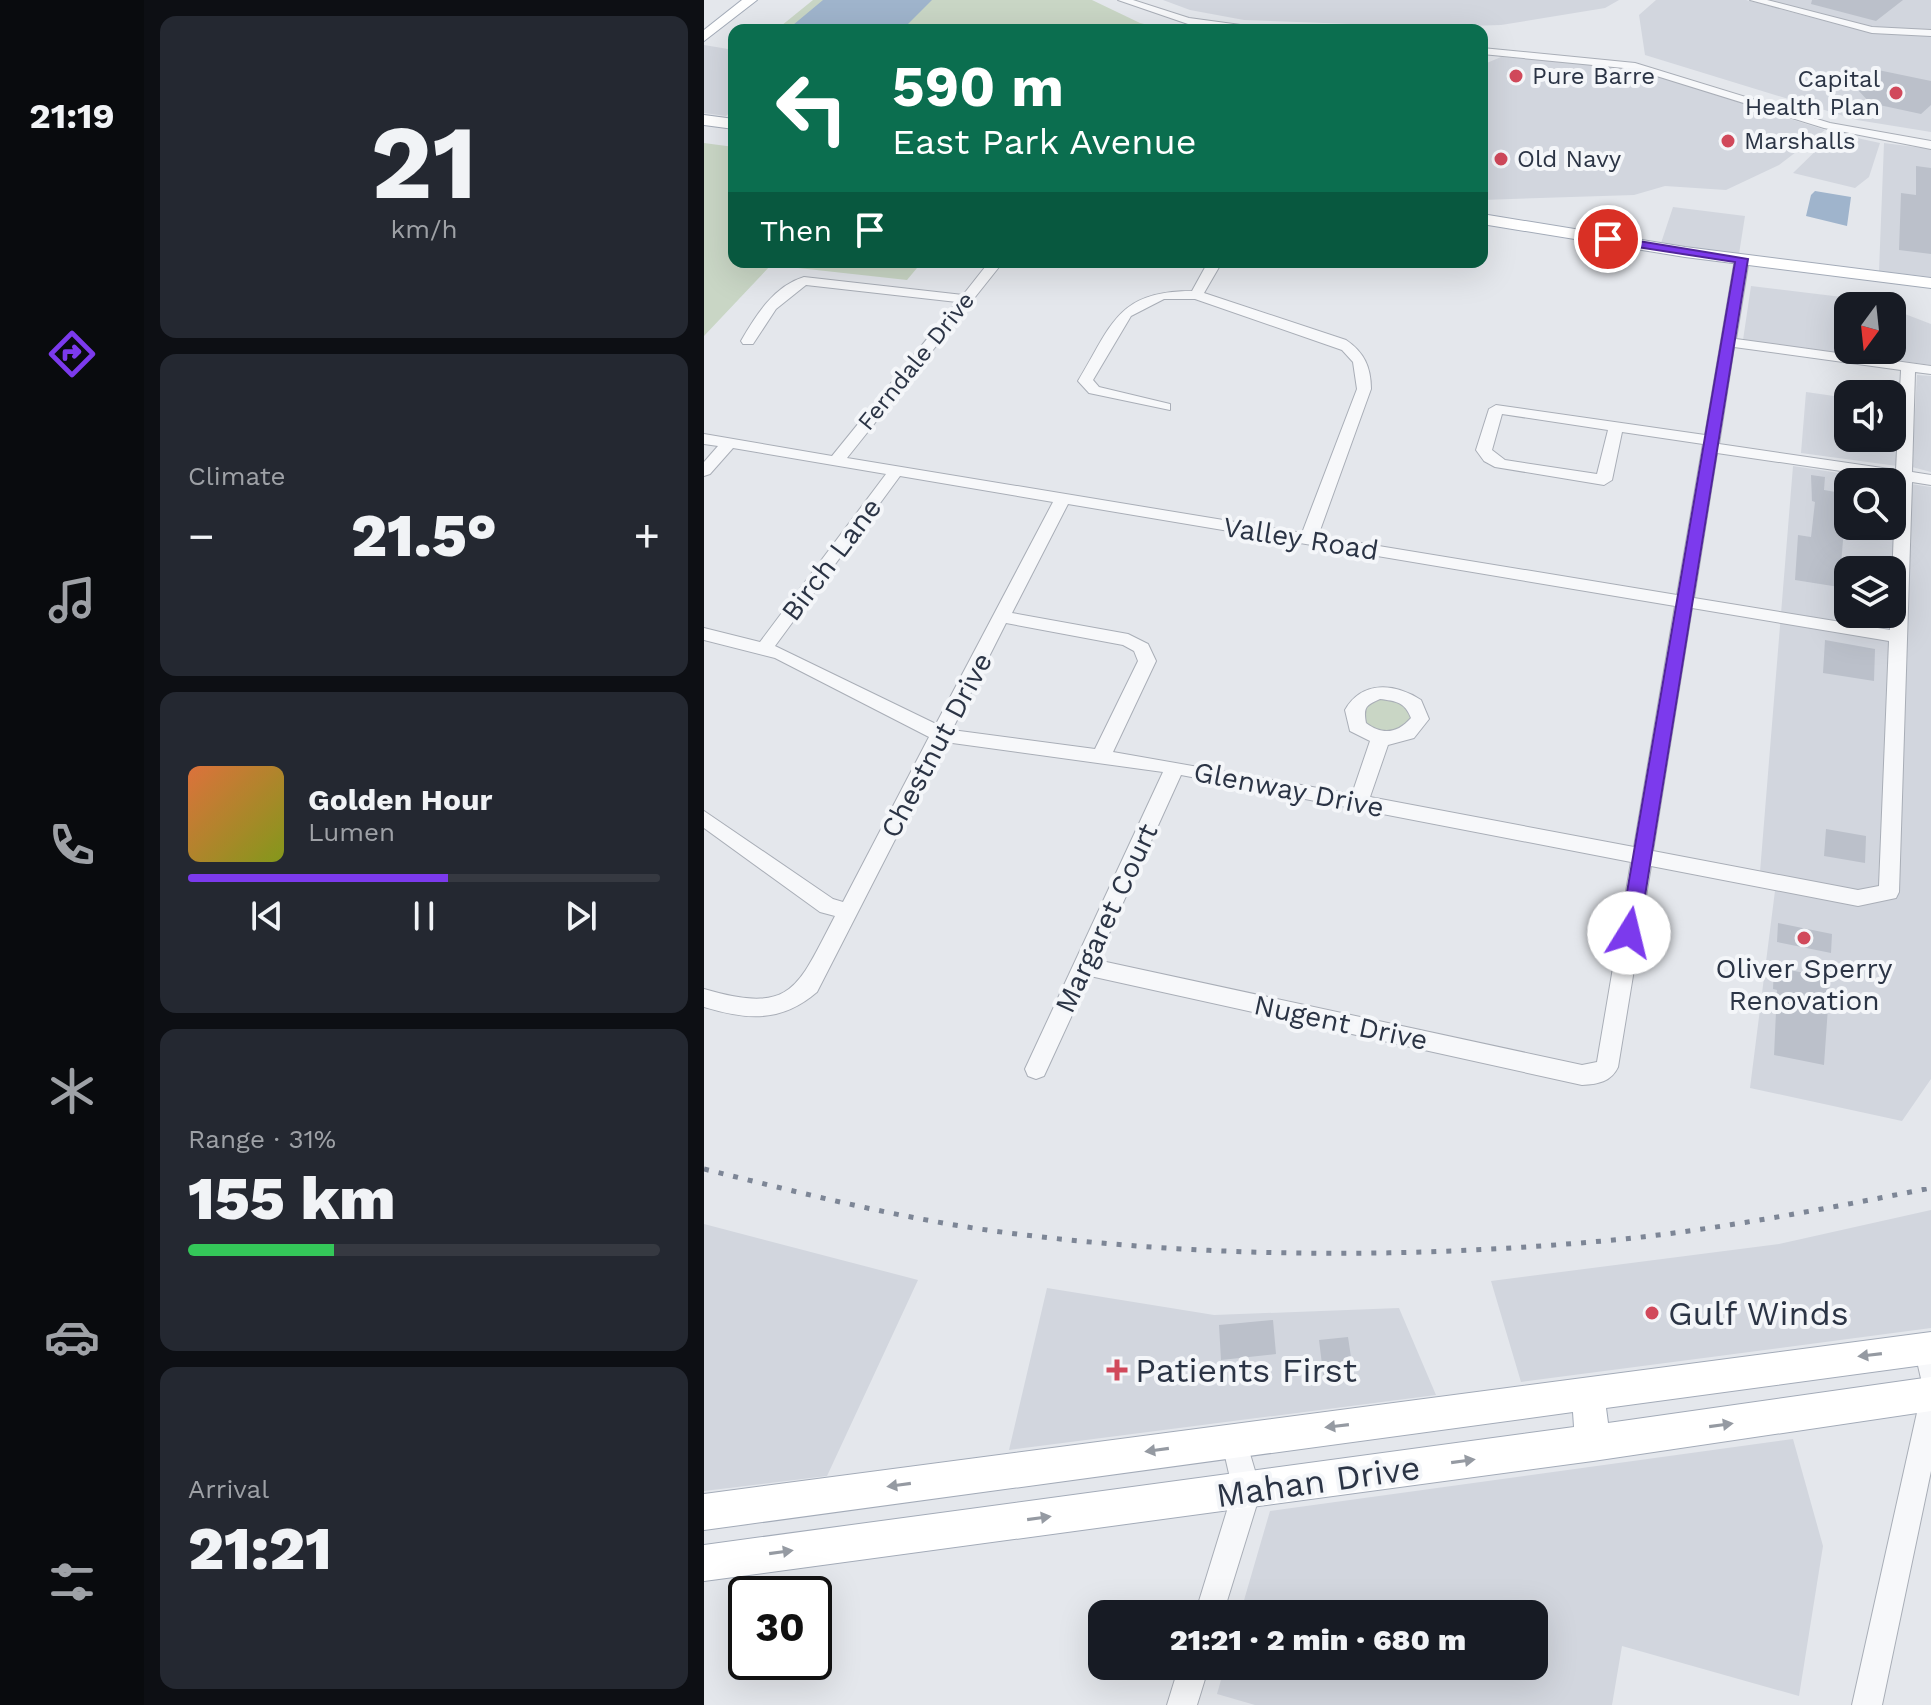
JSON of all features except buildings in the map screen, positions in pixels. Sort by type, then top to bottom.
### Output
[{"type":"main road","points":[[704,23],[735,0]]},
{"type":"main road","points":[[704,37],[750,0]]},
{"type":"main road","points":[[704,120],[728,123]]},
{"type":"main road","points":[[704,131],[728,134]]},
{"type":"main road","points":[[1488,220],[1741,264],[1931,283]]},
{"type":"main road","points":[[1488,230],[1931,292]]},
{"type":"main road","name":"Mahan Drive","points":[[704,1512],[1588,1394],[1930,1357]]},
{"type":"main road","points":[[1588,1394],[1593,1444]]},
{"type":"main road","name":"Mahan Drive","points":[[704,1563],[1593,1444],[1931,1394]]},
{"type":"street","points":[[1105,0],[1134,13],[1181,24]]},
{"type":"street","points":[[1123,0],[1176,18],[1213,24]]},
{"type":"street","points":[[1755,0],[1872,30],[1931,33]]},
{"type":"street","points":[[1488,46],[1503,50],[1592,57],[1670,74],[1739,91],[1862,130],[1931,145]]},
{"type":"street","points":[[1488,56],[1503,50]]},
{"type":"street","points":[[1862,130],[1931,138]]},
{"type":"street","points":[[1642,857],[1741,264]]},
{"type":"street","name":"Ferndale Drive","points":[[836,461],[991,268]]},
{"type":"street","points":[[1196,295],[1212,268]]},
{"type":"street","points":[[748,341],[758,322],[793,286],[804,281],[966,299]]},
{"type":"street","points":[[1165,407],[1094,390],[1086,384],[1086,376],[1132,308],[1161,295],[1196,295],[1341,343],[1362,365],[1364,389],[1308,539]]},
{"type":"street","points":[[1728,342],[1931,370]]},
{"type":"street","points":[[1904,468],[1908,366]]},
{"type":"street","points":[[1616,427],[1604,480],[1501,464],[1489,458],[1484,450],[1496,409],[1616,427],[1856,468]]},
{"type":"street","name":"Valley Road","points":[[704,439],[1898,637]]},
{"type":"street","points":[[704,471],[729,443]]},
{"type":"street","name":"Birch Lane","points":[[765,647],[896,471]]},
{"type":"street","points":[[1906,476],[1931,480]]},
{"type":"street","name":"Chestnut Drive","points":[[704,998],[748,1011],[765,1012],[805,990],[1063,498]]},
{"type":"street","points":[[1898,637],[1902,540]]},
{"type":"street","points":[[1003,617],[1128,640],[1142,648],[1147,661],[1101,757]]},
{"type":"street","name":"Glenway Drive","points":[[704,634],[765,647],[941,735],[1175,767],[1858,898],[1889,892],[1898,637]]},
{"type":"street","points":[[1359,802],[1381,738]]},
{"type":"street","name":"Margaret Court","points":[[1036,1069],[1175,767]]},
{"type":"street","points":[[704,818],[827,906],[849,911]]},
{"type":"street","name":"Nugent Drive","points":[[1083,966],[1582,1075],[1598,1074],[1607,1067],[1642,857]]},
{"type":"street","points":[[1867,1705],[1931,1408]]},
{"type":"street","points":[[1213,1600],[1247,1491],[1234,1439]]},
{"type":"street","points":[[1182,1705],[1190,1680]]},
{"type":"shaded area","points":[[1163,0],[1619,0],[1605,8],[1488,25],[1244,20],[1190,10]]},
{"type":"shaded area","points":[[1656,0],[1746,0],[1871,33],[1931,35],[1931,132],[1857,120],[1645,55],[1639,15]]},
{"type":"shaded area","points":[[1765,0],[1931,0],[1931,30],[1879,29]]},
{"type":"shaded area","points":[[704,45],[728,49],[728,114],[704,113]]},
{"type":"shaded area","points":[[1501,57],[1571,61],[1647,73],[1825,130],[1779,165],[1726,190],[1665,186],[1634,195],[1488,200],[1488,62]]},
{"type":"shaded area","points":[[1834,133],[1880,143],[1869,177],[1855,188],[1793,173]]},
{"type":"shaded area","points":[[1884,143],[1931,149],[1931,277],[1879,271]]},
{"type":"shaded area","points":[[1673,207],[1745,216],[1739,254],[1661,243]]},
{"type":"shaded area","points":[[1751,286],[1834,296],[1834,352],[1743,340]]},
{"type":"shaded area","points":[[1906,314],[1931,324],[1931,365],[1906,362]]},
{"type":"shaded area","points":[[1917,375],[1931,376],[1931,472],[1912,467]]},
{"type":"shaded area","points":[[1806,392],[1834,396],[1834,452],[1898,452],[1897,466],[1801,453]]},
{"type":"shaded area","points":[[1793,466],[1834,472],[1834,540],[1906,540],[1906,483],[1931,487],[1931,1079],[1902,1121],[1750,1088],[1777,875],[1760,872]]},
{"type":"shaded area","name":"Gulf Winds","points":[[1931,1210],[1931,1328],[1521,1382],[1491,1281],[1779,1244]]},
{"type":"shaded area","points":[[704,1224],[918,1280],[827,1476],[704,1491]]},
{"type":"shaded area","points":[[1047,1288],[1214,1315],[1399,1308],[1436,1395],[1009,1450]]},
{"type":"shaded area","points":[[1793,1439],[1823,1546],[1799,1696],[1622,1646],[1612,1705],[1255,1705],[1217,1694],[1221,1680],[1548,1680],[1548,1600],[1244,1600],[1270,1511]]},
{"type":"green space","points":[[813,0],[1092,0],[1144,24],[783,24]]},
{"type":"green space","points":[[704,143],[728,146],[728,268],[768,268],[704,336]]},
{"type":"green space","points":[[798,268],[917,268],[907,280]]},
{"type":"green space","points":[[1382,698],[1407,703],[1413,726],[1382,734],[1363,722],[1367,704]]},
{"type":"water","points":[[823,0],[932,0],[908,24],[794,24]]},
{"type":"water","points":[[1815,191],[1851,197],[1847,226],[1806,216],[1811,195]]},
{"type":"railway","points":[[704,1169],[894,1214],[970,1228],[1086,1242],[1239,1252],[1393,1253],[1624,1239],[1740,1223],[1931,1188]]},
{"type":"place","name":"Pure Barre","points":[[1516,76]]},
{"type":"place","name":"Capital Health Plan","points":[[1896,93]]},
{"type":"place","name":"Marshalls","points":[[1728,141]]},
{"type":"place","name":"Old Navy","points":[[1501,159]]},
{"type":"place","name":"Oliver Sperry Renovation","points":[[1804,938]]},
{"type":"place","name":"Gulf Winds","points":[[1652,1313]]},
{"type":"place","name":"Patients First","points":[[1117,1370]]},
{"type":"route","points":[[1608,239],[1742,259],[1629,933]]}]
